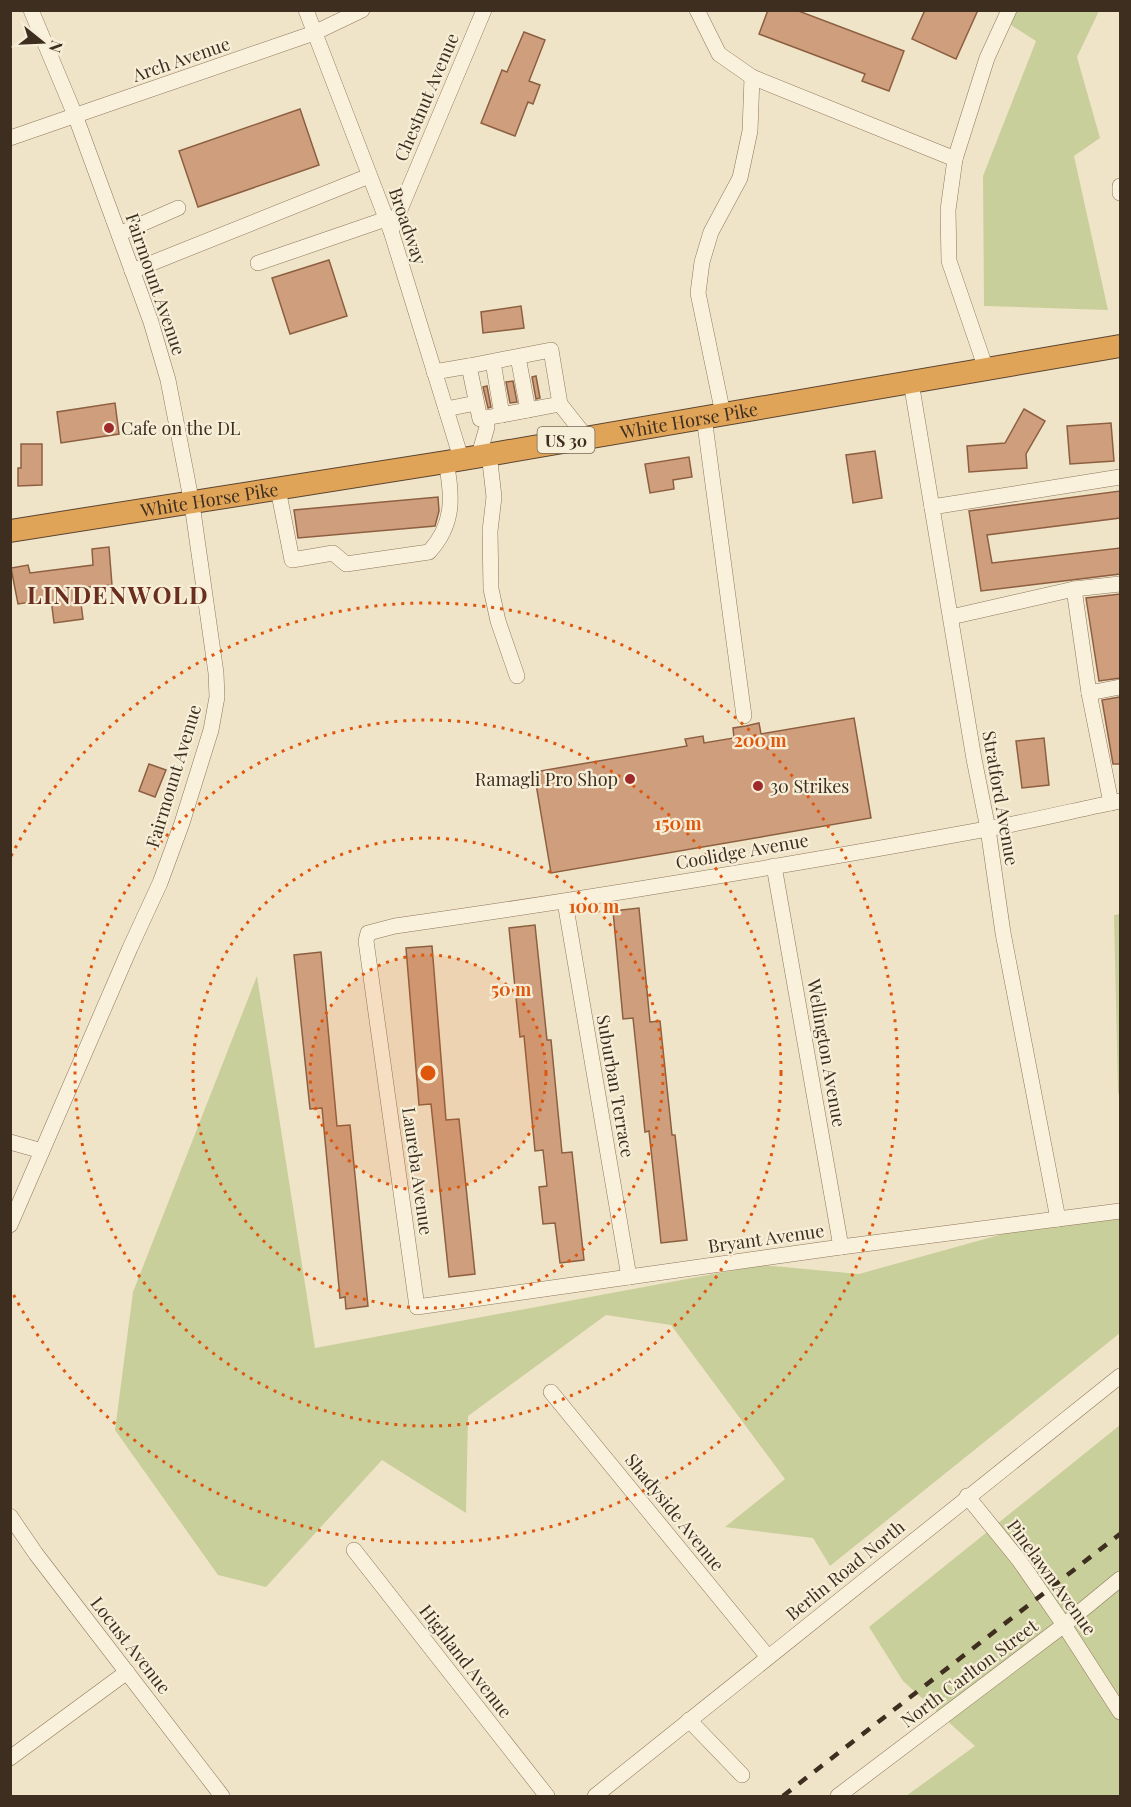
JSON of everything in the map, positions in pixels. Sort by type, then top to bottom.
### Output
[{"type":"highway","name":"White Horse Pike","points":[[10,531],[192,504],[1120,346]]},
{"type":"street","name":"Fairmount Avenue","points":[[10,1225],[160,883],[183,823],[211,730],[217,697],[216,674],[192,504],[168,380],[151,322],[75,116],[30,10]]},
{"type":"street","name":"Broadway","points":[[306,10],[388,225],[446,409],[469,457]]},
{"type":"street","name":"Arch Avenue","points":[[10,138],[314,33],[362,10]]},
{"type":"street","name":"Chestnut Avenue","points":[[388,225],[484,10]]},
{"type":"street","points":[[697,10],[719,54],[752,77],[956,159]]},
{"type":"street","points":[[986,369],[949,261],[948,210],[956,159],[987,58],[1009,10]]},
{"type":"street","points":[[744,716],[704,418],[723,414],[698,293],[711,232],[740,178],[750,131],[752,77]]},
{"type":"street","points":[[132,271],[369,176]]},
{"type":"street","points":[[1120,186],[1120,193]]},
{"type":"street","points":[[119,234],[178,208]]},
{"type":"street","points":[[258,262],[388,225]]},
{"type":"street","points":[[434,372],[551,350],[560,404],[586,437]]},
{"type":"street","points":[[518,357],[528,410]]},
{"type":"street","points":[[278,489],[292,560],[333,553],[346,564],[429,552],[445,531],[449,519],[450,503],[469,457],[494,417],[493,362]]},
{"type":"street","points":[[469,366],[480,420],[560,404]]},
{"type":"street","name":"Stratford Avenue","points":[[911,382],[974,759],[988,829],[1003,933],[1058,1219]]},
{"type":"street","points":[[446,409],[476,403]]},
{"type":"street","points":[[469,457],[494,497],[490,531],[491,589],[498,621],[517,676]]},
{"type":"street","points":[[932,507],[1120,477]]},
{"type":"street","points":[[951,617],[1074,589],[1120,584]]},
{"type":"street","points":[[1074,589],[1089,693],[1116,802]]},
{"type":"street","points":[[1089,693],[1120,687]]},
{"type":"street","name":"Coolidge Avenue","points":[[368,933],[395,926],[565,902],[988,829],[1116,802]]},
{"type":"street","name":"Wellington Avenue","points":[[774,866],[841,1246]]},
{"type":"street","name":"Suburban Terrace","points":[[565,902],[628,1277]]},
{"type":"street","name":"Laureba Avenue","points":[[368,933],[366,941],[417,1307]]},
{"type":"street","points":[[10,1142],[42,1151]]},
{"type":"street","name":"Bryant Avenue","points":[[417,1307],[841,1246],[1120,1211]]},
{"type":"street","name":"Berlin Road North","points":[[595,1797],[1120,1376]]},
{"type":"street","name":"Shadyside Avenue","points":[[551,1392],[768,1657]]},
{"type":"street","name":"Pinelawn Avenue","points":[[968,1496],[1019,1560],[1120,1712]]},
{"type":"street","name":"Locust Avenue","points":[[10,1516],[36,1554],[222,1797]]},
{"type":"street","name":"Highland Avenue","points":[[354,1550],[547,1797]]},
{"type":"street","name":"North Carlton Street","points":[[838,1797],[1064,1625],[1120,1579]]},
{"type":"street","points":[[10,1758],[127,1672]]},
{"type":"street","points":[[689,1720],[742,1775]]},
{"type":"green space","points":[[1016,11],[1099,11],[1077,57],[1100,138],[1074,156],[1108,310],[984,306],[983,176],[1036,41],[1011,25]]},
{"type":"green space","points":[[1120,914],[1120,1097],[1118,1093],[1114,915]]},
{"type":"green space","points":[[257,976],[315,1348],[762,1265],[859,1274],[1031,1226],[1120,1210],[1120,1333],[830,1566],[813,1538],[725,1527],[785,1479],[671,1325],[606,1315],[468,1416],[466,1513],[382,1460],[266,1587],[218,1575],[115,1430],[133,1292]]},
{"type":"green space","points":[[1120,1425],[1120,1796],[906,1796],[975,1746],[903,1681],[869,1627]]},
{"type":"building","points":[[768,10],[796,10],[904,51],[889,91],[862,81],[865,74],[759,34]]},
{"type":"building","points":[[925,10],[978,10],[956,59],[912,39]]},
{"type":"building","points":[[524,32],[545,40],[529,81],[540,85],[533,104],[528,102],[515,136],[481,123],[502,70],[507,72]]},
{"type":"building","points":[[300,109],[319,165],[198,207],[179,151]]},
{"type":"building","points":[[329,260],[347,316],[290,334],[272,278]]},
{"type":"building","points":[[521,306],[524,328],[483,333],[481,312]]},
{"type":"building","points":[[536,376],[540,398],[536,399],[532,377]]},
{"type":"building","points":[[513,381],[517,402],[510,403],[506,382]]},
{"type":"building","points":[[487,386],[491,407],[488,408],[483,387]]},
{"type":"building","points":[[115,403],[119,434],[61,443],[57,412]]},
{"type":"building","points":[[1024,409],[1045,421],[1026,454],[1027,468],[969,472],[967,446],[1005,443]]},
{"type":"building","points":[[1111,423],[1114,461],[1070,464],[1067,426]]},
{"type":"building","points":[[21,444],[42,444],[42,485],[18,486]]},
{"type":"building","points":[[875,451],[882,498],[853,503],[846,455]]},
{"type":"building","points":[[689,457],[692,477],[673,480],[674,489],[650,493],[645,464]]},
{"type":"building","points":[[1120,491],[1120,518],[987,535],[992,563],[1120,548],[1120,574],[981,591],[969,511]]},
{"type":"building","points":[[438,497],[439,511],[435,526],[298,538],[294,510]]},
{"type":"building","points":[[109,547],[112,585],[79,588],[83,619],[54,623],[51,599],[18,604],[11,568],[28,565],[30,573],[93,565],[92,549]]},
{"type":"building","points":[[1120,594],[1120,678],[1099,681],[1086,598]]},
{"type":"building","points":[[1120,697],[1120,764],[1113,764],[1102,700]]},
{"type":"building","name":"30 Strikes","points":[[854,718],[871,818],[551,873],[534,772],[687,746],[685,739],[703,736],[704,743],[734,738],[733,728],[759,723],[761,734]]},
{"type":"building","points":[[1044,738],[1049,785],[1022,788],[1016,741]]},
{"type":"building","points":[[149,764],[166,770],[155,797],[139,791]]},
{"type":"building","points":[[639,908],[650,1022],[660,1021],[672,1135],[675,1135],[687,1240],[661,1243],[649,1131],[645,1132],[633,1018],[623,1019],[613,911]]},
{"type":"building","points":[[535,925],[547,1040],[551,1040],[562,1153],[572,1152],[584,1260],[560,1263],[555,1223],[543,1224],[539,1187],[547,1186],[543,1150],[535,1151],[524,1036],[520,1037],[509,928]]},
{"type":"building","points":[[432,946],[446,1120],[459,1119],[475,1274],[449,1277],[431,1104],[419,1105],[406,948]]},
{"type":"building","points":[[321,952],[337,1126],[350,1125],[368,1306],[346,1309],[345,1297],[340,1298],[322,1108],[310,1109],[294,955]]},
{"type":"railway","points":[[783,1796],[1120,1534]]},
{"type":"place","name":"Cafe on the DL","points":[[109,428]]},
{"type":"place","name":"Ramagli Pro Shop","points":[[630,779]]},
{"type":"place","name":"30 Strikes","points":[[758,786]]},
{"type":"district","name":"LINDENWOLD","points":[[118,594]]}]
